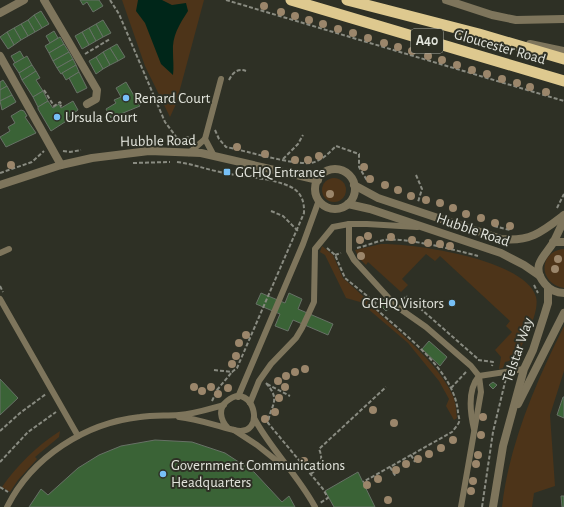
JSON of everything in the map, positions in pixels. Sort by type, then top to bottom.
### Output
[{"type":"highway","name":"Gloucester Road","points":[[291,0],[564,81]]},
{"type":"highway","name":"Gloucester Road","points":[[347,0],[479,34],[564,59]]},
{"type":"street","points":[[0,13],[24,0]]},
{"type":"street","points":[[44,0],[97,90],[96,99],[87,104]]},
{"type":"street","points":[[446,0],[492,15],[516,20],[564,20]]},
{"type":"street","points":[[479,34],[564,51]]},
{"type":"street","points":[[0,56],[61,164]]},
{"type":"street","name":"Hubble Road","points":[[0,185],[61,164],[92,158],[149,152],[202,153],[318,180]]},
{"type":"street","points":[[340,170],[349,176],[354,185],[354,195],[348,204],[342,207],[333,209],[323,205],[319,200],[316,190],[318,180],[325,173],[340,170]]},
{"type":"street","name":"Hubble Road","points":[[354,185],[378,198],[501,239],[516,240],[532,237],[541,233],[564,215]]},
{"type":"street","name":"Hubble Road","points":[[348,204],[370,209],[501,253],[524,265],[540,276]]},
{"type":"street","points":[[564,220],[554,242],[540,260],[540,276],[548,288],[564,293]]},
{"type":"street","points":[[554,242],[564,242]]},
{"type":"street","name":"Telstar Way","points":[[493,507],[498,472],[510,421],[524,369],[533,350],[548,303],[548,288]]},
{"type":"street","name":"Telstar Way","points":[[510,421],[564,313]]},
{"type":"lane","points":[[189,153],[205,139],[221,80]]},
{"type":"lane","points":[[205,139],[214,156]]},
{"type":"lane","points":[[238,397],[303,244],[319,200]]},
{"type":"lane","points":[[250,403],[259,381],[271,364],[296,338],[314,302],[315,249],[333,227],[349,224],[421,227]]},
{"type":"lane","points":[[349,224],[349,251],[354,260],[396,306],[426,326],[471,366],[479,376],[481,392],[461,507]]},
{"type":"lane","points":[[0,253],[9,249]]},
{"type":"lane","points":[[0,299],[78,436]]},
{"type":"lane","points":[[479,376],[524,369]]},
{"type":"lane","points":[[166,416],[196,419],[231,429],[242,430],[248,427],[254,418],[255,412],[245,398],[238,397],[228,400],[224,405],[221,416],[224,424],[231,429],[257,445],[292,474]]},
{"type":"lane","points":[[7,507],[21,485],[37,466],[56,450],[78,436],[102,425],[127,418],[187,414],[224,405]]},
{"type":"lane","points":[[254,418],[273,450],[315,506]]},
{"type":"path","points":[[110,0],[119,14],[166,122],[180,142]]},
{"type":"path","points":[[226,0],[564,101]]},
{"type":"path","points":[[78,58],[110,39]]},
{"type":"path","points":[[228,82],[236,71],[240,69],[246,71]]},
{"type":"path","points":[[44,90],[54,106],[60,102],[62,105],[60,106]]},
{"type":"path","points":[[216,126],[215,130],[219,139],[226,147],[299,163],[312,162],[322,158],[336,146],[359,154],[359,166],[363,176],[370,184]]},
{"type":"path","points":[[269,180],[273,169],[298,144],[303,135]]},
{"type":"path","points":[[129,164],[176,162],[195,164],[218,172],[288,184],[297,190],[302,197],[304,213],[297,230],[234,372],[217,390],[210,409]]},
{"type":"path","points":[[416,175],[422,189],[418,202]]},
{"type":"path","points":[[556,210],[564,194]]},
{"type":"path","points":[[413,200],[424,204]]},
{"type":"path","points":[[271,211],[283,216],[297,230],[306,236]]},
{"type":"path","points":[[491,226],[517,229]]},
{"type":"path","points":[[335,255],[384,240],[396,240],[447,248],[480,256]]},
{"type":"path","points":[[320,243],[335,255],[345,278],[376,304],[374,307],[412,340],[435,366],[454,394],[459,421],[452,432],[363,482]]},
{"type":"path","points":[[533,284],[539,299]]},
{"type":"path","points":[[406,296],[478,359]]},
{"type":"path","points":[[482,507],[493,432],[506,372],[508,365],[515,360],[522,351]]},
{"type":"path","points":[[214,370],[247,375]]},
{"type":"path","points":[[259,381],[290,396]]},
{"type":"path","points":[[266,384],[273,392],[275,400],[268,423],[311,474],[328,498],[315,506]]},
{"type":"path","points":[[311,474],[320,465],[322,460],[319,449],[386,387]]},
{"type":"path","points":[[0,431],[20,413],[52,391]]},
{"type":"path","points":[[0,462],[28,432],[47,417],[63,408]]},
{"type":"path","points":[[411,455],[415,462]]},
{"type":"path","points":[[390,467],[396,477]]},
{"type":"shaded area","points":[[122,0],[204,0],[176,104],[170,117],[145,66]]},
{"type":"shaded area","points":[[138,0],[162,0],[172,5],[186,3],[188,11],[179,26],[173,46],[173,75],[161,64],[145,23],[136,11]]},
{"type":"shaded area","points":[[334,178],[343,181],[346,190],[343,199],[334,202],[325,199],[322,190],[325,181]]},
{"type":"shaded area","points":[[381,244],[397,244],[467,256],[512,273],[528,284],[536,297],[536,310],[518,354],[513,360],[505,362],[503,368],[499,369],[501,357],[495,350],[512,332],[506,326],[510,321],[440,256],[435,261],[426,254],[402,279],[408,285],[401,292],[368,262],[366,265],[359,258],[355,250]]},
{"type":"shaded area","points":[[322,246],[333,255],[343,278],[417,348],[438,372],[447,384],[453,396],[457,418],[454,420],[446,406],[449,399],[439,381],[408,343],[360,302],[346,298],[325,255],[320,252]]},
{"type":"shaded area","points":[[564,249],[564,288],[555,285],[549,280],[544,268],[549,255],[555,251]]},
{"type":"shaded area","points":[[564,326],[564,371],[550,415],[555,486],[534,493],[532,507],[502,507],[517,437],[543,369]]},
{"type":"shaded area","points":[[60,431],[59,437],[35,457],[37,459],[18,480],[10,492],[2,487],[28,456]]},
{"type":"building","points":[[80,0],[99,0],[103,6],[93,12],[87,2],[83,5]]},
{"type":"building","points":[[41,11],[49,24],[42,28],[34,15]]},
{"type":"building","points":[[34,15],[42,28],[35,32],[28,20]]},
{"type":"building","points":[[28,20],[35,32],[28,36],[21,24]]},
{"type":"building","points":[[103,20],[111,33],[103,37],[96,24]]},
{"type":"building","points":[[21,24],[28,36],[21,40],[14,28]]},
{"type":"building","points":[[96,24],[103,37],[96,41],[89,28]]},
{"type":"building","points":[[14,28],[21,40],[14,45],[7,32]]},
{"type":"building","points":[[89,28],[96,41],[89,45],[82,32]]},
{"type":"building","points":[[54,31],[58,38],[50,43],[46,36]]},
{"type":"building","points":[[7,32],[14,45],[8,49],[0,37]]},
{"type":"building","points":[[82,32],[89,45],[82,49],[75,36]]},
{"type":"building","points":[[60,37],[64,44],[49,53],[45,46]]},
{"type":"building","points":[[64,44],[69,52],[53,61],[49,53]]},
{"type":"building","points":[[117,44],[125,57],[118,61],[110,48]]},
{"type":"building","points":[[110,48],[118,61],[110,65],[103,52]]},
{"type":"building","points":[[20,51],[24,58],[15,63],[11,56]]},
{"type":"building","points":[[69,52],[73,59],[57,68],[53,61]]},
{"type":"building","points":[[103,52],[110,65],[103,69],[96,57]]},
{"type":"building","points":[[27,56],[32,65],[19,73],[13,64]]},
{"type":"building","points":[[96,57],[103,69],[96,74],[89,61]]},
{"type":"building","points":[[73,59],[76,65],[61,74],[57,68]]},
{"type":"building","points":[[32,65],[36,71],[22,80],[19,73]]},
{"type":"building","points":[[76,65],[79,72],[66,80],[62,73]]},
{"type":"building","points":[[36,71],[40,78],[36,80],[43,91],[33,97],[22,80]]},
{"type":"building","points":[[79,72],[87,88],[77,93],[69,78]]},
{"type":"building","points":[[3,80],[7,86],[0,90],[0,82]]},
{"type":"building","name":"Renard Court","points":[[126,82],[140,106],[111,118],[106,109],[116,103],[114,100],[121,97],[116,88]]},
{"type":"building","points":[[7,86],[12,95],[0,101],[0,90]]},
{"type":"building","points":[[43,91],[48,101],[38,107],[33,97]]},
{"type":"building","points":[[12,95],[16,102],[2,110],[0,101]]},
{"type":"building","name":"Ursula Court","points":[[48,101],[53,108],[59,104],[61,108],[73,101],[78,110],[67,118],[68,120],[51,131],[38,109],[38,107]]},
{"type":"building","points":[[21,110],[24,111],[27,116],[25,117],[36,133],[6,147],[0,137],[10,131],[8,127],[15,123],[11,116]]},
{"type":"building","points":[[261,293],[285,303],[289,293],[302,299],[298,309],[333,324],[328,335],[293,320],[288,331],[275,326],[280,314],[256,304]]},
{"type":"building","points":[[384,299],[392,306],[386,311],[379,304]]},
{"type":"building","points":[[429,341],[447,357],[440,366],[422,349]]},
{"type":"building","points":[[0,379],[18,398],[0,415]]},
{"type":"building","points":[[493,382],[497,385],[493,389],[489,385]]},
{"type":"building","points":[[564,397],[564,418],[557,415]]},
{"type":"building","name":"Government Communications Headquarters","points":[[155,440],[192,442],[225,453],[254,472],[282,502],[289,496],[295,507],[29,507],[41,489],[48,495],[78,468],[99,455],[121,446]]},
{"type":"building","points":[[358,472],[375,507],[334,507],[325,491]]},
{"type":"building","points":[[561,496],[564,496],[564,507],[562,507]]},
{"type":"place","name":"Renard Court","points":[[126,98]]},
{"type":"place","name":"Ursula Court","points":[[57,117]]},
{"type":"place","name":"GCHQ Entrance","points":[[227,172]]},
{"type":"place","name":"GCHQ Visitors","points":[[452,303]]},
{"type":"place","name":"Government Communications Headquarters","points":[[163,474]]}]
